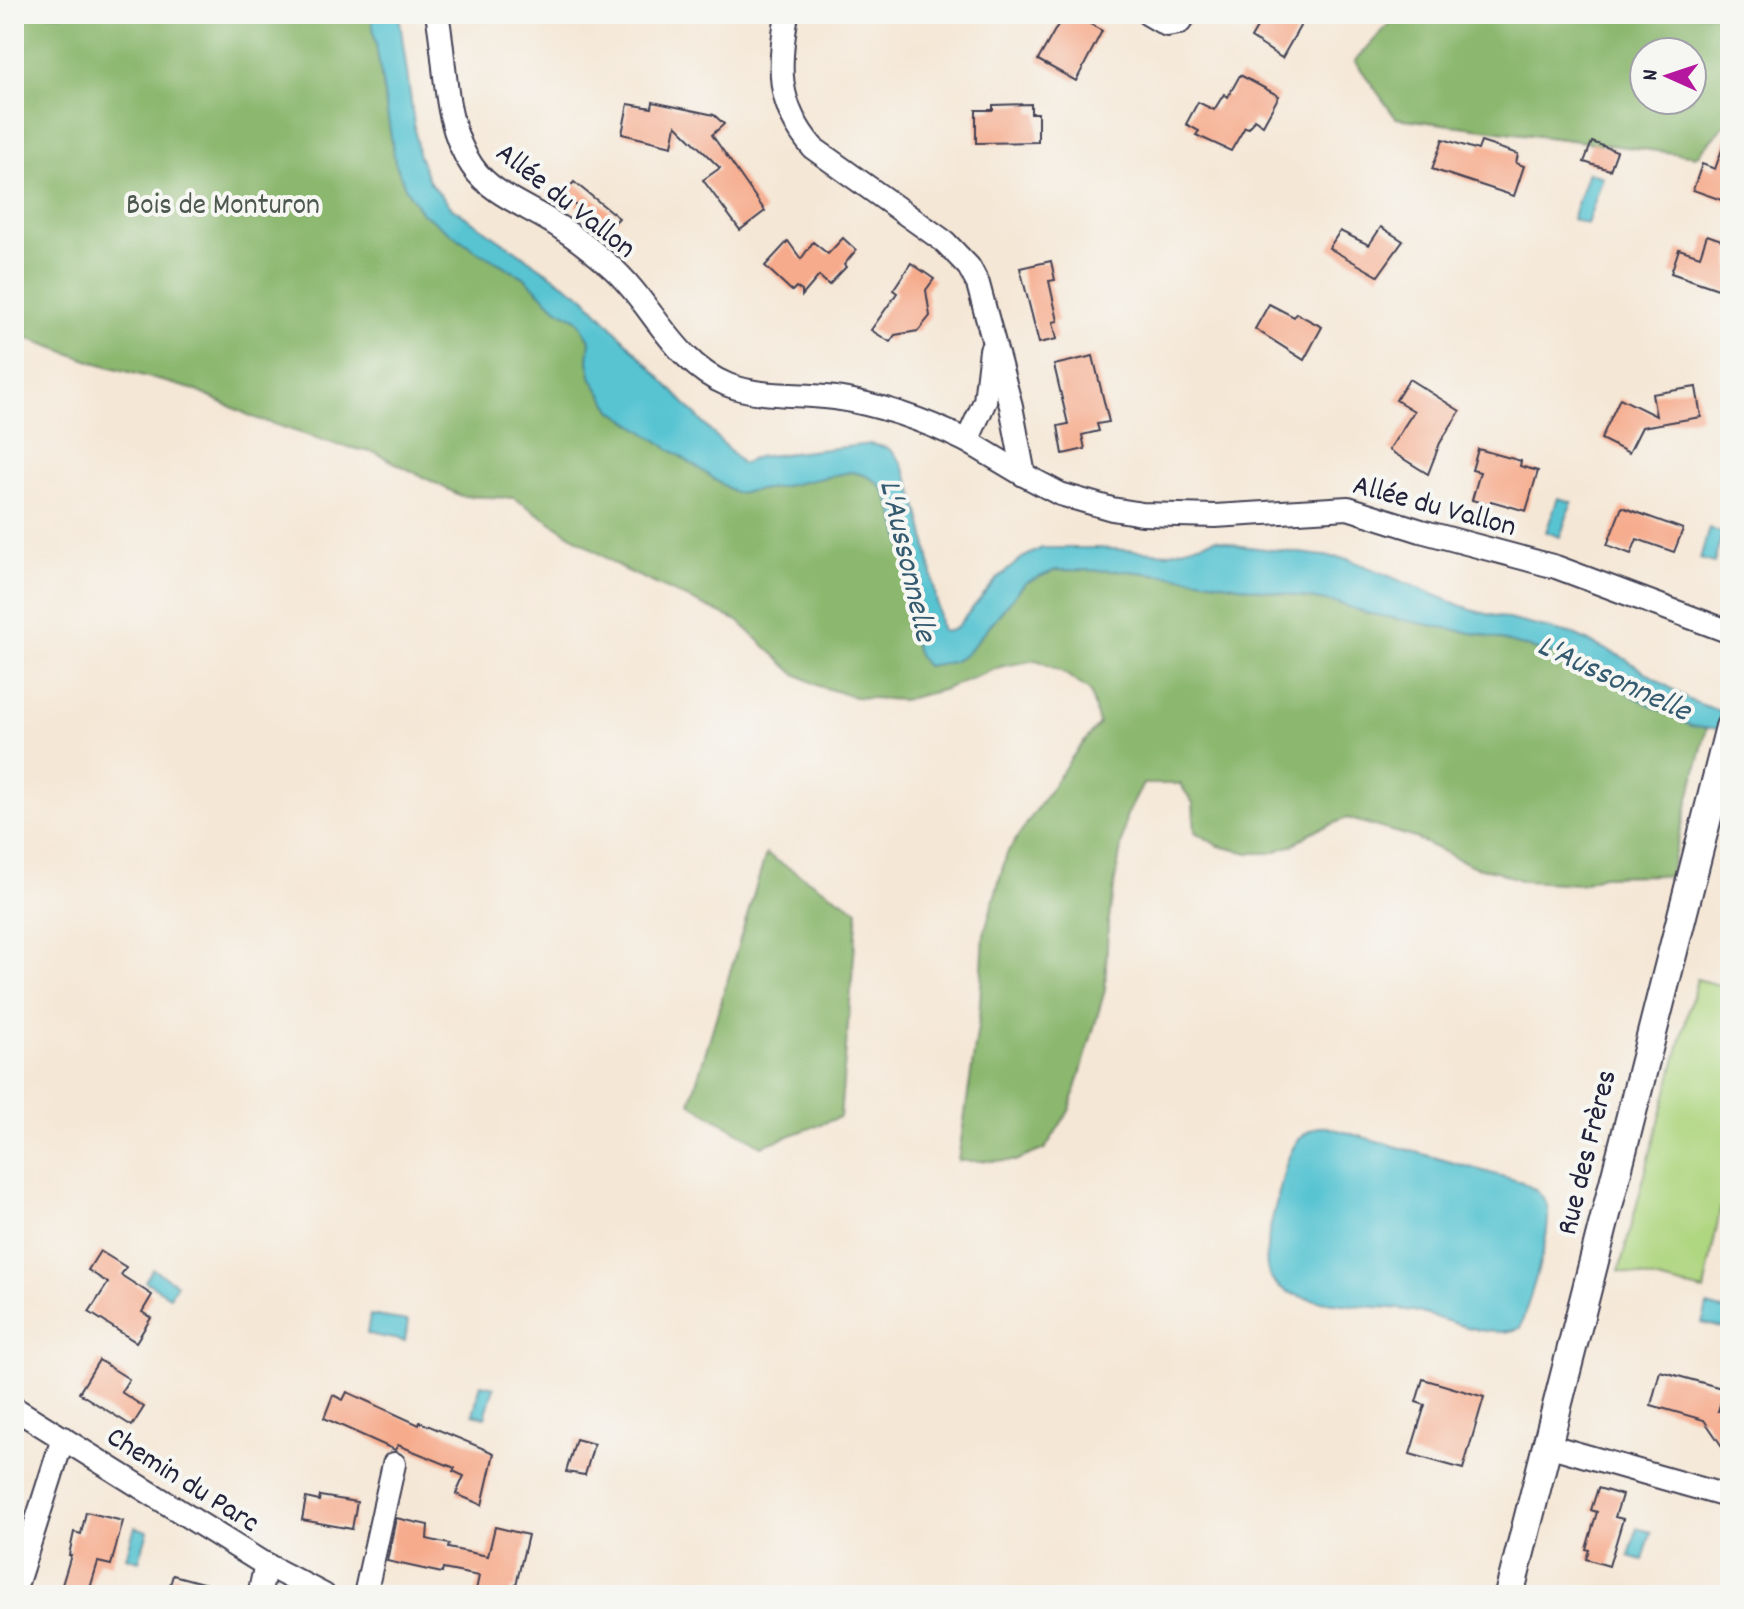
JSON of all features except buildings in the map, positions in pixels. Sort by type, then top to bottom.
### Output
[{"type":"main road","name":"Rue des Frères","points":[[1509,1595],[1727,739]]},
{"type":"street","name":"Allée du Vallon","points":[[437,14],[451,114],[458,140],[472,166],[486,182],[562,228],[612,268],[650,310],[674,345],[696,366],[724,383],[752,393],[835,398],[903,412],[967,441],[1060,494],[1112,509],[1142,514],[1215,516],[1348,508],[1556,567],[1730,632]]},
{"type":"street","points":[[787,14],[780,55],[782,84],[791,114],[804,137],[813,148],[958,253],[978,284],[1011,406],[1024,475]]},
{"type":"street","points":[[1148,14],[1167,25],[1179,23],[1186,14]]},
{"type":"street","points":[[967,441],[985,401],[993,337]]},
{"type":"street","name":"Chemin du Parc","points":[[14,1408],[266,1564],[324,1595]]},
{"type":"street","points":[[14,1592],[63,1438]]},
{"type":"street","points":[[1547,1445],[1730,1497]]},
{"type":"street","points":[[365,1595],[394,1464]]},
{"type":"street","points":[[259,1595],[266,1564]]},
{"type":"street","points":[[279,1595],[299,1582]]},
{"type":"green space","name":"Bois de Monturon","points":[[14,14],[377,14],[414,183],[575,309],[752,476],[886,455],[931,655],[1039,553],[1290,573],[1563,645],[1709,720],[1669,877],[1602,876],[1580,884],[1523,881],[1475,867],[1415,838],[1347,818],[1312,832],[1293,845],[1270,853],[1249,853],[1219,846],[1195,832],[1193,803],[1180,784],[1143,784],[1126,817],[1108,924],[1105,990],[1070,1109],[1045,1149],[1015,1161],[958,1161],[979,1020],[984,934],[1007,853],[1072,757],[1099,724],[1090,691],[1061,671],[1037,660],[1003,666],[942,690],[902,700],[855,697],[819,686],[794,673],[738,621],[623,569],[514,498],[461,496],[376,453],[338,445],[255,418],[195,390],[93,362],[14,333]]},
{"type":"green space","points":[[1398,14],[1730,14],[1730,119],[1697,156],[1396,118],[1355,61]]},
{"type":"green space","points":[[766,854],[858,910],[840,1117],[762,1146],[690,1103]]},
{"type":"green space","points":[[1697,979],[1730,988],[1730,1160],[1704,1291],[1619,1271]]},
{"type":"water","name":"L'Aussonnelle","points":[[371,14],[399,14],[418,153],[429,181],[451,207],[584,297],[742,464],[757,457],[871,444],[889,449],[900,461],[917,505],[941,629],[945,632],[955,629],[996,580],[1022,558],[1042,548],[1168,553],[1216,539],[1241,546],[1348,559],[1471,610],[1574,635],[1622,657],[1689,700],[1730,715],[1730,730],[1691,726],[1633,696],[1582,662],[1482,635],[1366,613],[1337,603],[1199,579],[1128,571],[1056,570],[1025,583],[967,653],[953,662],[926,666],[914,642],[913,596],[902,544],[890,502],[876,481],[851,472],[735,493],[613,411],[592,379],[588,361],[590,340],[577,319],[557,309],[524,277],[475,250],[422,213],[405,187],[395,162]]},
{"type":"water","points":[[1588,172],[1603,177],[1587,224],[1572,219]]},
{"type":"water","points":[[1558,498],[1572,502],[1560,537],[1546,532]]},
{"type":"water","points":[[1709,528],[1722,533],[1714,563],[1700,559]]},
{"type":"water","points":[[1319,1127],[1522,1182],[1539,1193],[1546,1203],[1547,1228],[1540,1264],[1520,1328],[1494,1332],[1413,1311],[1318,1301],[1299,1296],[1272,1280],[1266,1261],[1267,1248],[1285,1167],[1297,1142]]},
{"type":"water","points":[[153,1269],[177,1284],[170,1296],[145,1281]]},
{"type":"water","points":[[1707,1306],[1730,1312],[1730,1330],[1702,1323]]},
{"type":"water","points":[[370,1315],[408,1321],[405,1341],[367,1334]]},
{"type":"water","points":[[481,1384],[494,1387],[485,1417],[473,1414]]},
{"type":"water","points":[[135,1527],[148,1531],[139,1561],[126,1557]]},
{"type":"water","points":[[1637,1528],[1651,1532],[1643,1560],[1629,1556]]}]
